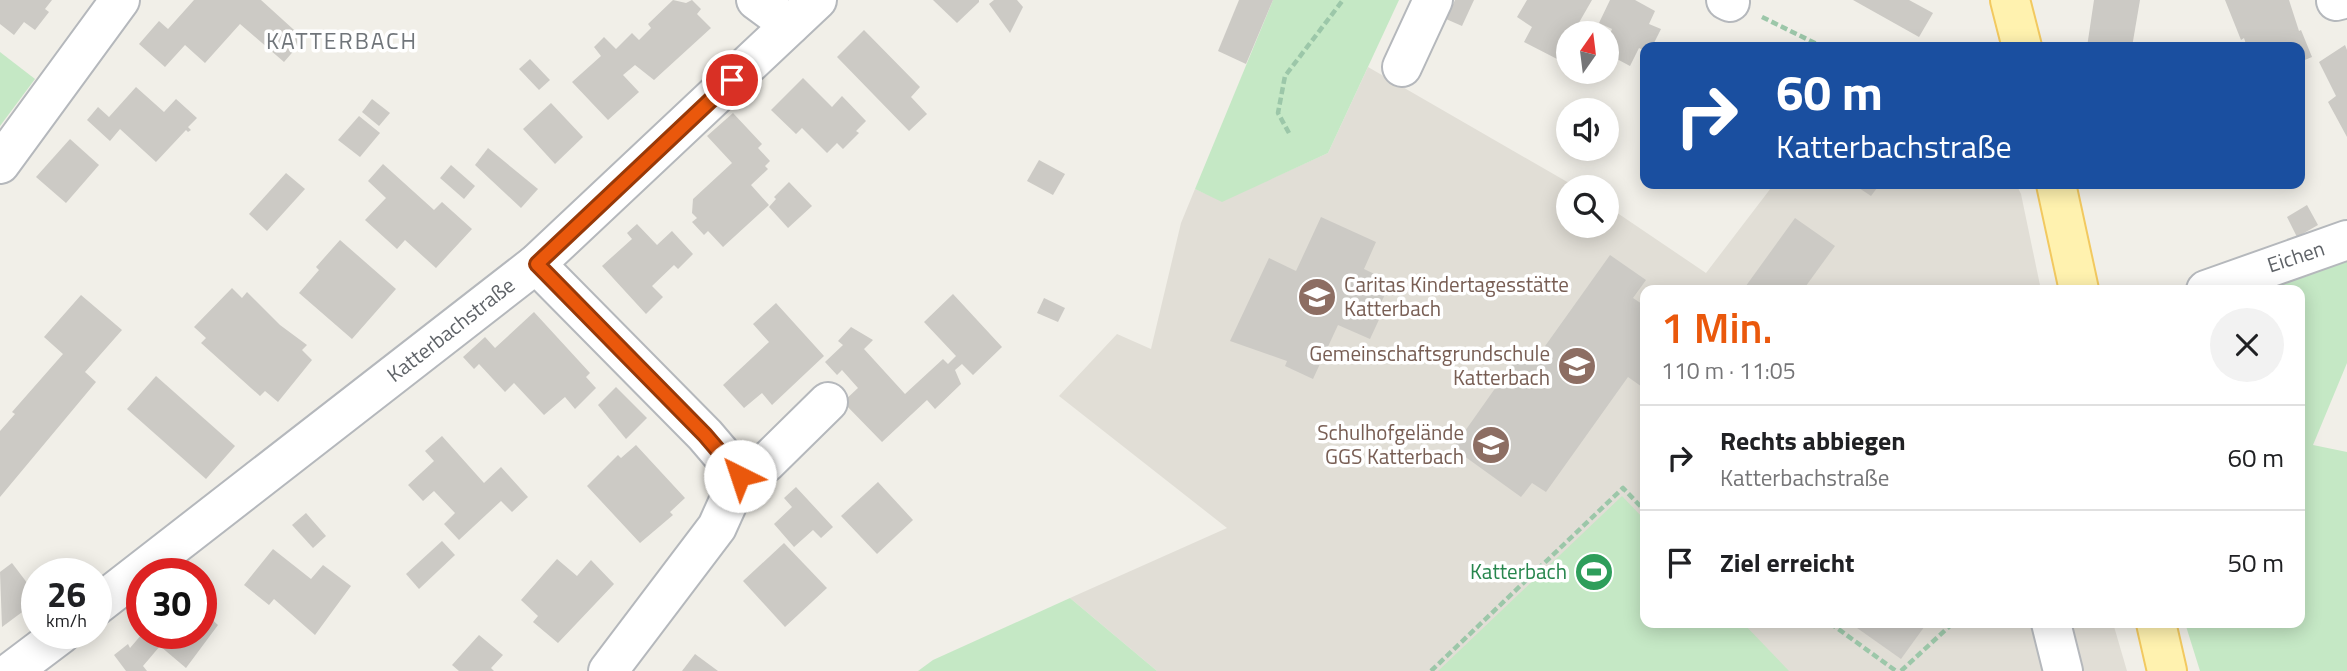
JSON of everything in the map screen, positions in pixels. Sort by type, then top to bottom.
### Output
[{"type":"main road","points":[[2010,0],[2021,42]]},
{"type":"main road","points":[[2057,189],[2078,285]]},
{"type":"main road","points":[[2157,628],[2167,671]]},
{"type":"street","points":[[0,164],[120,0]]},
{"type":"street","points":[[756,0],[803,12]]},
{"type":"street","points":[[1402,67],[1433,0]]},
{"type":"street","name":"Katterbachstraße","points":[[112,594],[537,264],[803,12]]},
{"type":"street","name":"Eichen","points":[[2219,285],[2257,270],[2300,260],[2347,240]]},
{"type":"street","points":[[537,264],[705,435],[740,476]]},
{"type":"street","points":[[608,671],[717,527],[740,476],[766,463],[828,402]]},
{"type":"street","points":[[2052,628],[2063,671]]},
{"type":"street","points":[[12,671],[41,649]]},
{"type":"path","points":[[1289,133],[1278,113],[1285,76],[1343,0]]},
{"type":"path","points":[[1728,1],[1813,42]]},
{"type":"path","points":[[1431,671],[1623,488],[1640,506]]},
{"type":"path","points":[[1837,628],[1898,671],[1947,628]]},
{"type":"shaded area","name":"Schulhofgelände GGS Katterbach","points":[[1368,67],[1556,175],[1556,238],[1619,238],[1619,214],[1706,273],[1770,189],[2018,189],[2040,285],[1640,285],[1640,628],[2114,628],[2127,671],[1157,671],[1070,598],[1227,528],[1059,396],[1117,334],[1151,349],[1181,223],[1195,189],[1222,201],[1328,153]]},
{"type":"green space","points":[[1273,0],[1399,0],[1328,153],[1222,202],[1195,189]]},
{"type":"green space","points":[[0,52],[35,79],[0,126]]},
{"type":"green space","points":[[2347,255],[2347,363],[2313,445],[2347,452],[2347,671],[2200,671],[2187,628],[2305,628],[2305,285],[2273,285]]},
{"type":"green space","name":"Katterbach","points":[[1622,496],[1640,515],[1640,628],[1748,628],[1789,671],[1438,671]]},
{"type":"green space","points":[[1070,598],[1157,671],[918,671],[933,660]]},
{"type":"building","points":[[0,0],[52,0],[45,9],[49,12],[35,30],[24,22],[14,35],[0,24]]},
{"type":"building","points":[[194,0],[261,0],[304,39],[284,62],[240,24],[205,63],[185,45],[165,67],[139,44],[159,21],[168,29]]},
{"type":"building","points":[[673,0],[686,3],[692,0],[701,9],[697,14],[711,28],[654,80],[635,65],[623,75],[639,92],[608,120],[572,82],[601,56],[594,47],[604,37],[616,49],[632,33],[639,40],[651,28],[648,24]]},
{"type":"building","points":[[933,0],[979,0],[979,2],[957,23]]},
{"type":"building","points":[[994,0],[1017,0],[1023,7],[1010,33],[989,4]]},
{"type":"building","points":[[1239,0],[1273,0],[1246,64],[1218,51]]},
{"type":"building","points":[[1455,0],[1474,0],[1462,26],[1446,19]]},
{"type":"building","points":[[1527,0],[1592,0],[1580,21],[1556,21],[1556,58],[1524,42],[1532,27],[1517,17]]},
{"type":"building","points":[[1610,0],[1635,0],[1655,11],[1649,24],[1661,29],[1654,42],[1640,42],[1640,48],[1630,66],[1619,60],[1619,21],[1600,21]]},
{"type":"building","points":[[1853,0],[1909,0],[1933,13],[1919,37]]},
{"type":"building","points":[[2094,0],[2140,0],[2133,42],[2088,42]]},
{"type":"building","points":[[2225,0],[2289,0],[2299,31],[2301,30],[2312,57],[2305,60],[2305,42],[2241,40]]},
{"type":"building","points":[[864,30],[920,87],[911,97],[927,114],[909,131],[837,57]]},
{"type":"building","points":[[2345,45],[2347,137],[2328,102],[2336,96],[2319,62]]},
{"type":"building","points":[[530,59],[550,80],[539,90],[519,69]]},
{"type":"building","points":[[803,78],[832,107],[842,96],[866,121],[856,131],[859,133],[843,149],[837,143],[827,153],[802,128],[796,134],[771,110]]},
{"type":"building","points":[[136,87],[164,112],[176,99],[197,118],[188,127],[191,130],[186,130],[156,162],[120,129],[110,141],[87,120],[98,107],[109,117]]},
{"type":"building","points":[[372,99],[390,113],[379,126],[362,112]]},
{"type":"building","points":[[551,103],[583,137],[555,164],[523,129]]},
{"type":"building","points":[[733,113],[762,144],[758,148],[770,161],[765,166],[768,169],[751,185],[769,205],[723,247],[708,231],[704,235],[692,222],[697,218],[692,213],[693,199],[732,163],[707,136]]},
{"type":"building","points":[[359,116],[380,133],[360,157],[338,140]]},
{"type":"building","points":[[70,139],[99,165],[66,203],[36,177]]},
{"type":"building","points":[[488,148],[538,189],[521,208],[475,165]]},
{"type":"building","points":[[1039,160],[1065,174],[1053,195],[1027,181]]},
{"type":"building","points":[[383,164],[434,210],[442,202],[472,229],[436,268],[405,240],[397,249],[365,220],[386,198],[368,181]]},
{"type":"building","points":[[451,165],[475,186],[464,199],[440,178]]},
{"type":"building","points":[[286,173],[305,189],[267,231],[249,214]]},
{"type":"building","points":[[789,182],[812,206],[788,228],[769,207],[776,199],[774,197]]},
{"type":"building","points":[[1860,189],[1876,189],[1871,196]]},
{"type":"building","points":[[2307,205],[2318,225],[2297,237],[2287,217]]},
{"type":"building","name":"Caritas Kindertagesstätte Katterbach","points":[[1321,217],[1376,242],[1364,269],[1391,282],[1378,309],[1383,311],[1370,339],[1338,325],[1313,379],[1285,366],[1287,361],[1230,341],[1269,258],[1296,271]]},
{"type":"building","points":[[1795,218],[1835,246],[1807,285],[1747,285]]},
{"type":"building","points":[[637,224],[657,245],[672,231],[693,254],[678,269],[674,265],[652,286],[663,297],[646,314],[602,266],[632,239],[627,233]]},
{"type":"building","points":[[340,240],[396,289],[352,339],[299,293],[319,270],[316,267]]},
{"type":"building","name":"Gemeinschaftsgrundschule Katterbach","points":[[1610,255],[1646,280],[1633,298],[1640,303],[1640,385],[1628,377],[1546,492],[1532,483],[1521,497],[1453,448],[1525,346],[1538,356]]},
{"type":"building","points":[[232,288],[242,298],[247,292],[280,325],[307,345],[302,350],[312,360],[278,402],[265,391],[260,396],[201,343],[206,338],[194,327]]},
{"type":"building","points":[[953,294],[1002,347],[973,375],[962,364],[955,370],[961,384],[935,409],[927,400],[882,442],[843,402],[858,388],[842,370],[837,375],[825,362],[843,345],[838,341],[851,327],[873,340],[864,349],[905,394],[943,359],[948,364],[956,356],[924,322]]},
{"type":"building","points":[[81,295],[122,330],[85,372],[96,382],[0,497],[0,431],[15,414],[12,412],[63,354],[44,337]]},
{"type":"building","points":[[1044,298],[1065,308],[1058,322],[1037,313]]},
{"type":"building","points":[[776,303],[824,356],[772,405],[762,393],[744,408],[723,385],[769,342],[753,324]]},
{"type":"building","points":[[534,312],[590,373],[586,377],[596,388],[575,409],[565,397],[544,415],[514,383],[505,392],[479,364],[474,369],[463,357],[485,337],[495,348]]},
{"type":"building","points":[[156,376],[235,446],[206,479],[127,409]]},
{"type":"building","points":[[616,387],[647,418],[626,439],[598,405]]},
{"type":"building","points":[[442,436],[484,483],[501,467],[528,497],[512,512],[501,501],[459,540],[444,524],[455,513],[434,491],[423,501],[408,485],[434,461],[425,451]]},
{"type":"building","points":[[636,445],[685,498],[670,512],[673,515],[640,543],[587,486],[618,455],[621,458]]},
{"type":"building","points":[[878,482],[913,520],[877,554],[841,516]]},
{"type":"building","points":[[796,487],[833,527],[821,538],[813,530],[794,547],[774,524],[792,507],[784,498]]},
{"type":"building","points":[[306,513],[326,536],[313,548],[292,525]]},
{"type":"building","points":[[442,541],[455,555],[419,589],[406,574]]},
{"type":"building","points":[[784,543],[827,588],[785,627],[743,581]]},
{"type":"building","points":[[273,549],[311,579],[323,565],[351,586],[315,635],[274,599],[269,605],[244,585]]},
{"type":"building","points":[[557,559],[577,576],[591,560],[614,584],[558,643],[533,622],[538,616],[521,600]]},
{"type":"building","points":[[12,563],[21,575],[21,613],[2,627],[0,572]]},
{"type":"building","points":[[1857,628],[1923,628],[1901,659]]},
{"type":"building","points":[[479,635],[503,655],[491,668],[494,671],[459,671],[452,665]]},
{"type":"building","points":[[126,646],[126,649],[157,649],[143,666],[147,671],[126,671],[114,655]]},
{"type":"building","points":[[164,649],[200,649],[186,668]]},
{"type":"building","points":[[695,654],[718,671],[682,671]]},
{"type":"place","name":"Caritas Kindertagesstätte Katterbach","points":[[1317,297]]},
{"type":"place","name":"Gemeinschaftsgrundschule Katterbach","points":[[1577,366]]},
{"type":"place","name":"Schulhofgelände GGS Katterbach","points":[[1491,445]]},
{"type":"place","name":"Katterbach","points":[[1594,572]]},
{"type":"district","name":"KATTERBACH","points":[[342,41]]},
{"type":"route","points":[[732,80],[537,264],[705,435],[740,476]]}]
